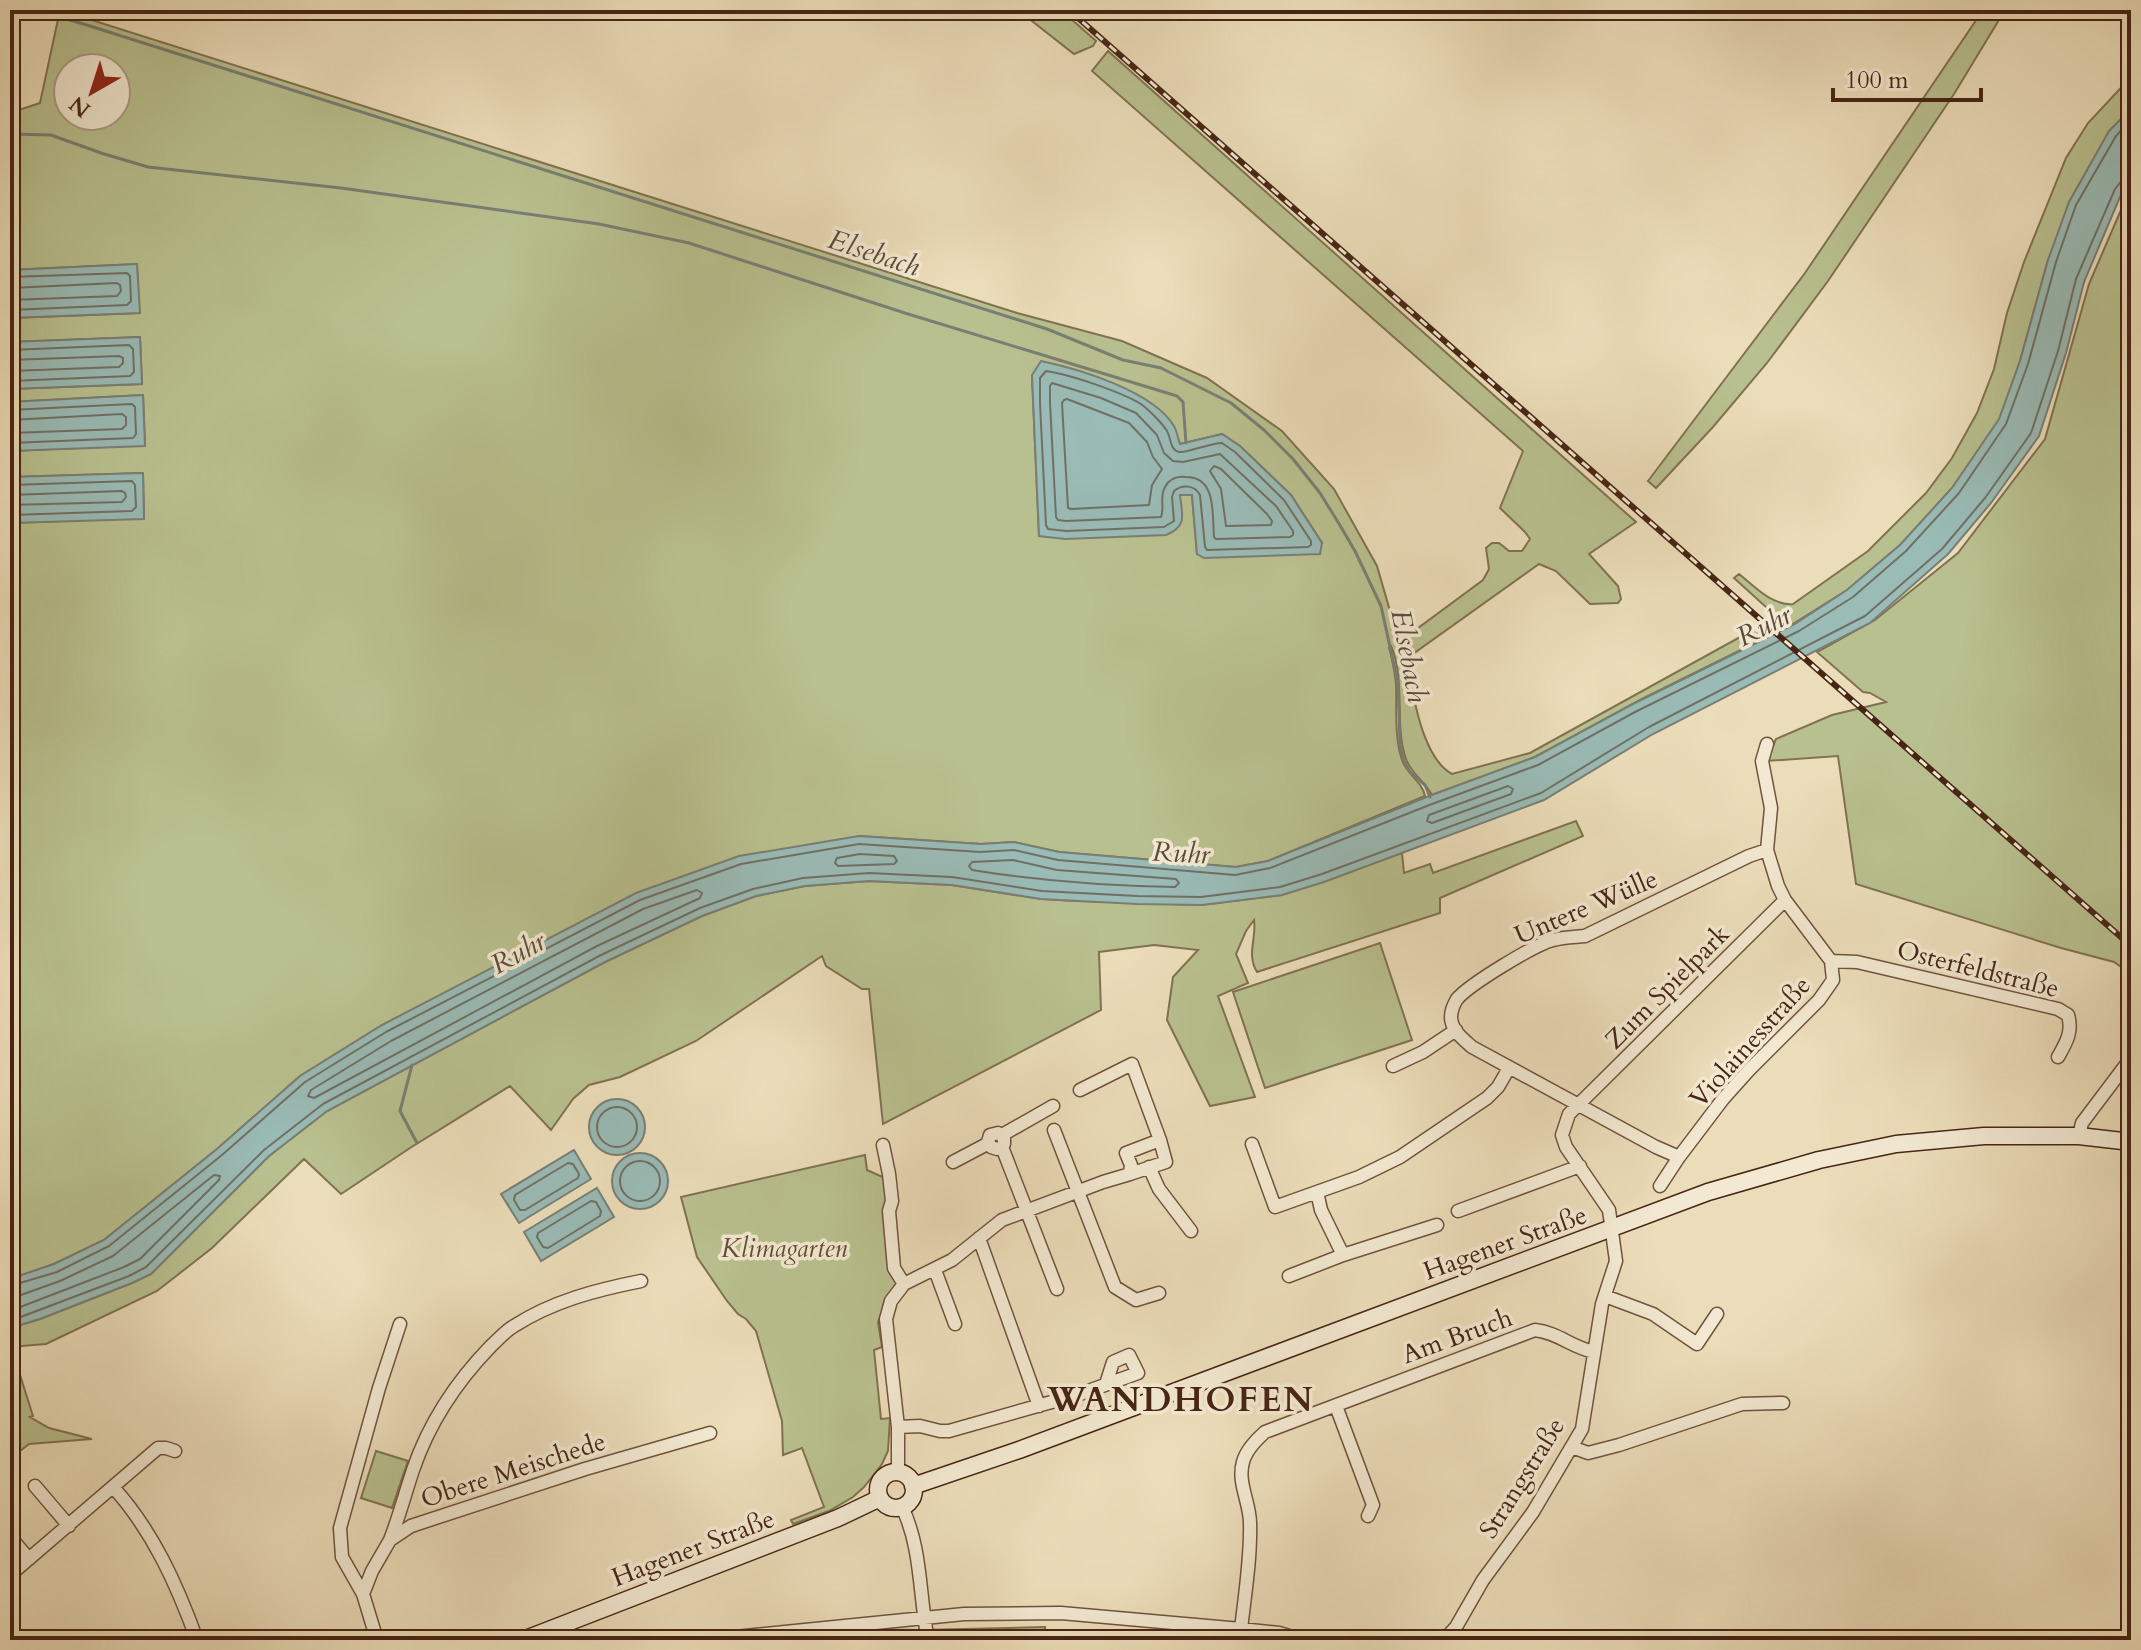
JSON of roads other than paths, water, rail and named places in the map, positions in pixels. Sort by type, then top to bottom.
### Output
[{"type":"main road","name":"Hagener Straße","points":[[913,1486],[1019,1450],[1732,1184],[1857,1151],[1970,1136],[2079,1136],[2131,1142]]},
{"type":"main road","name":"Hagener Straße","points":[[523,1640],[838,1518],[880,1498],[879,1483],[883,1477],[898,1472]]},
{"type":"main road","points":[[880,1498],[887,1506],[896,1508],[910,1501],[913,1486],[908,1476],[898,1472]]},
{"type":"street","name":"Violainesstraße","points":[[1660,1186],[1679,1157],[1749,1070],[1819,1000],[1831,986],[1834,976],[1831,961],[1785,900],[1767,850],[1771,808],[1762,761],[1767,744]]},
{"type":"street","name":"Untere Wülle","points":[[1456,1030],[1451,1016],[1458,999],[1477,983],[1537,947],[1554,939],[1585,936],[1767,850]]},
{"type":"street","name":"Zum Spielpark","points":[[1579,1106],[1785,900]]},
{"type":"street","name":"Osterfeldstraße","points":[[1831,961],[1857,962],[2058,1009],[2068,1015],[2071,1024],[2068,1039],[2058,1057]]},
{"type":"street","points":[[1393,1066],[1423,1052],[1456,1030],[1472,1047],[1679,1157]]},
{"type":"street","points":[[2079,1136],[2082,1123],[2131,1058]]},
{"type":"street","points":[[898,1472],[898,1427],[886,1319],[891,1301],[904,1284],[952,1260],[1002,1220],[1166,1162],[1132,1064],[1080,1090]]},
{"type":"street","points":[[1252,1144],[1275,1207],[1359,1177],[1400,1157],[1487,1098],[1509,1068]]},
{"type":"street","points":[[1002,1141],[1053,1106]]},
{"type":"street","points":[[1579,1106],[1569,1114],[1562,1135],[1566,1147],[1609,1210],[1613,1229]]},
{"type":"street","points":[[1054,1130],[1115,1287],[1136,1300],[1159,1293]]},
{"type":"street","points":[[953,1162],[989,1143],[989,1137],[998,1133],[1057,1289]]},
{"type":"street","points":[[1130,1174],[1131,1165],[1126,1153],[1160,1140]]},
{"type":"street","points":[[883,1145],[892,1201],[889,1211],[894,1268],[904,1284]]},
{"type":"street","points":[[1458,1211],[1580,1166]]},
{"type":"street","points":[[1149,1167],[1159,1189],[1191,1231]]},
{"type":"street","points":[[1317,1192],[1321,1210],[1343,1255]]},
{"type":"street","points":[[1289,1276],[1437,1225]]},
{"type":"street","name":"Strangstraße","points":[[1444,1640],[1456,1627],[1471,1599],[1533,1512],[1582,1429],[1602,1304],[1616,1261],[1613,1229]]},
{"type":"street","points":[[979,1238],[1039,1406]]},
{"type":"street","points":[[935,1270],[955,1324]]},
{"type":"street","points":[[363,1594],[390,1540],[413,1470],[431,1429],[457,1384],[478,1360],[509,1329],[566,1299],[641,1281]]},
{"type":"street","points":[[1605,1296],[1653,1314],[1697,1344],[1717,1314]]},
{"type":"street","points":[[377,1640],[363,1594],[342,1557],[340,1528],[400,1324]]},
{"type":"street","name":"Am Bruch","points":[[1241,1629],[1251,1521],[1241,1475],[1243,1460],[1254,1441],[1265,1432],[1535,1330],[1551,1332],[1577,1348],[1594,1352]]},
{"type":"street","points":[[898,1427],[920,1426],[949,1431],[1106,1384]]},
{"type":"street","points":[[1572,1447],[1588,1453],[1742,1404],[1783,1403]]},
{"type":"street","points":[[1336,1406],[1373,1505],[1368,1516]]},
{"type":"street","name":"Obere Meischede","points":[[390,1540],[411,1526],[504,1494],[710,1433]]},
{"type":"street","points":[[10,1575],[115,1490],[158,1448],[175,1451]]},
{"type":"street","points":[[35,1486],[69,1526]]},
{"type":"street","points":[[115,1490],[151,1537],[197,1640]]},
{"type":"street","points":[[902,1507],[916,1551],[928,1640]]},
{"type":"street","points":[[10,1537],[29,1559]]},
{"type":"street","points":[[706,1640],[964,1614],[1061,1613],[1279,1633],[1302,1640]]},
{"type":"water","points":[[2131,109],[2131,181],[2122,192],[2084,282],[2066,353],[2039,436],[1991,503],[1948,554],[1870,623],[1653,734],[1544,800],[1282,895],[1202,905],[1137,904],[1041,899],[952,885],[869,881],[805,886],[756,896],[702,916],[605,962],[327,1111],[269,1156],[151,1274],[10,1328],[10,1279],[54,1264],[104,1240],[217,1149],[300,1076],[382,1025],[636,893],[739,856],[859,836],[981,844],[1014,842],[1059,852],[1236,867],[1268,861],[1535,757],[1631,705],[1795,624],[1847,590],[1900,545],[1952,488],[1999,419],[2069,202],[2109,131]]},
{"type":"water","points":[[137,264],[140,313],[10,318],[10,270]]},
{"type":"water","points":[[140,337],[142,384],[10,389],[10,342]]},
{"type":"water","points":[[1041,361],[1114,383],[1150,402],[1174,426],[1180,444],[1222,434],[1240,446],[1291,495],[1322,543],[1320,554],[1204,558],[1197,554],[1192,495],[1180,495],[1181,524],[1166,535],[1065,539],[1039,536],[1032,375]]},
{"type":"water","points":[[143,395],[145,446],[10,451],[10,402]]},
{"type":"water","points":[[143,473],[144,519],[10,523],[10,477]]},
{"type":"water","points":[[617,1099],[637,1107],[645,1127],[637,1147],[617,1155],[597,1147],[589,1127],[597,1107]]},
{"type":"water","points":[[574,1150],[591,1179],[519,1223],[501,1194]]},
{"type":"water","points":[[640,1153],[660,1161],[668,1181],[660,1201],[640,1209],[620,1201],[612,1181],[620,1161]]},
{"type":"water","points":[[597,1188],[614,1217],[541,1261],[524,1232]]},
{"type":"waterway","name":"Elsebach","points":[[47,10],[53,15],[1047,329],[1123,360],[1161,368],[1231,403],[1293,459],[1320,493],[1355,551],[1381,606],[1398,683],[1400,745],[1404,761],[1410,772],[1425,785],[1430,797]]},
{"type":"waterway","points":[[10,134],[51,135],[148,167],[341,188],[599,224],[689,243],[1177,396],[1183,402],[1186,443]]},
{"type":"waterway","points":[[412,1065],[400,1111],[417,1143]]},
{"type":"railway","points":[[1069,10],[2131,946]]},
{"type":"district","name":"WANDHOFEN","points":[[1181,1400]]},
{"type":"water label","name":"Ruhr","points":[[1764,626]]},
{"type":"water label","name":"Ruhr","points":[[1181,853]]},
{"type":"water label","name":"Ruhr","points":[[518,953]]},
{"type":"park label","name":"Klimagarten","points":[[784,1248]]}]
